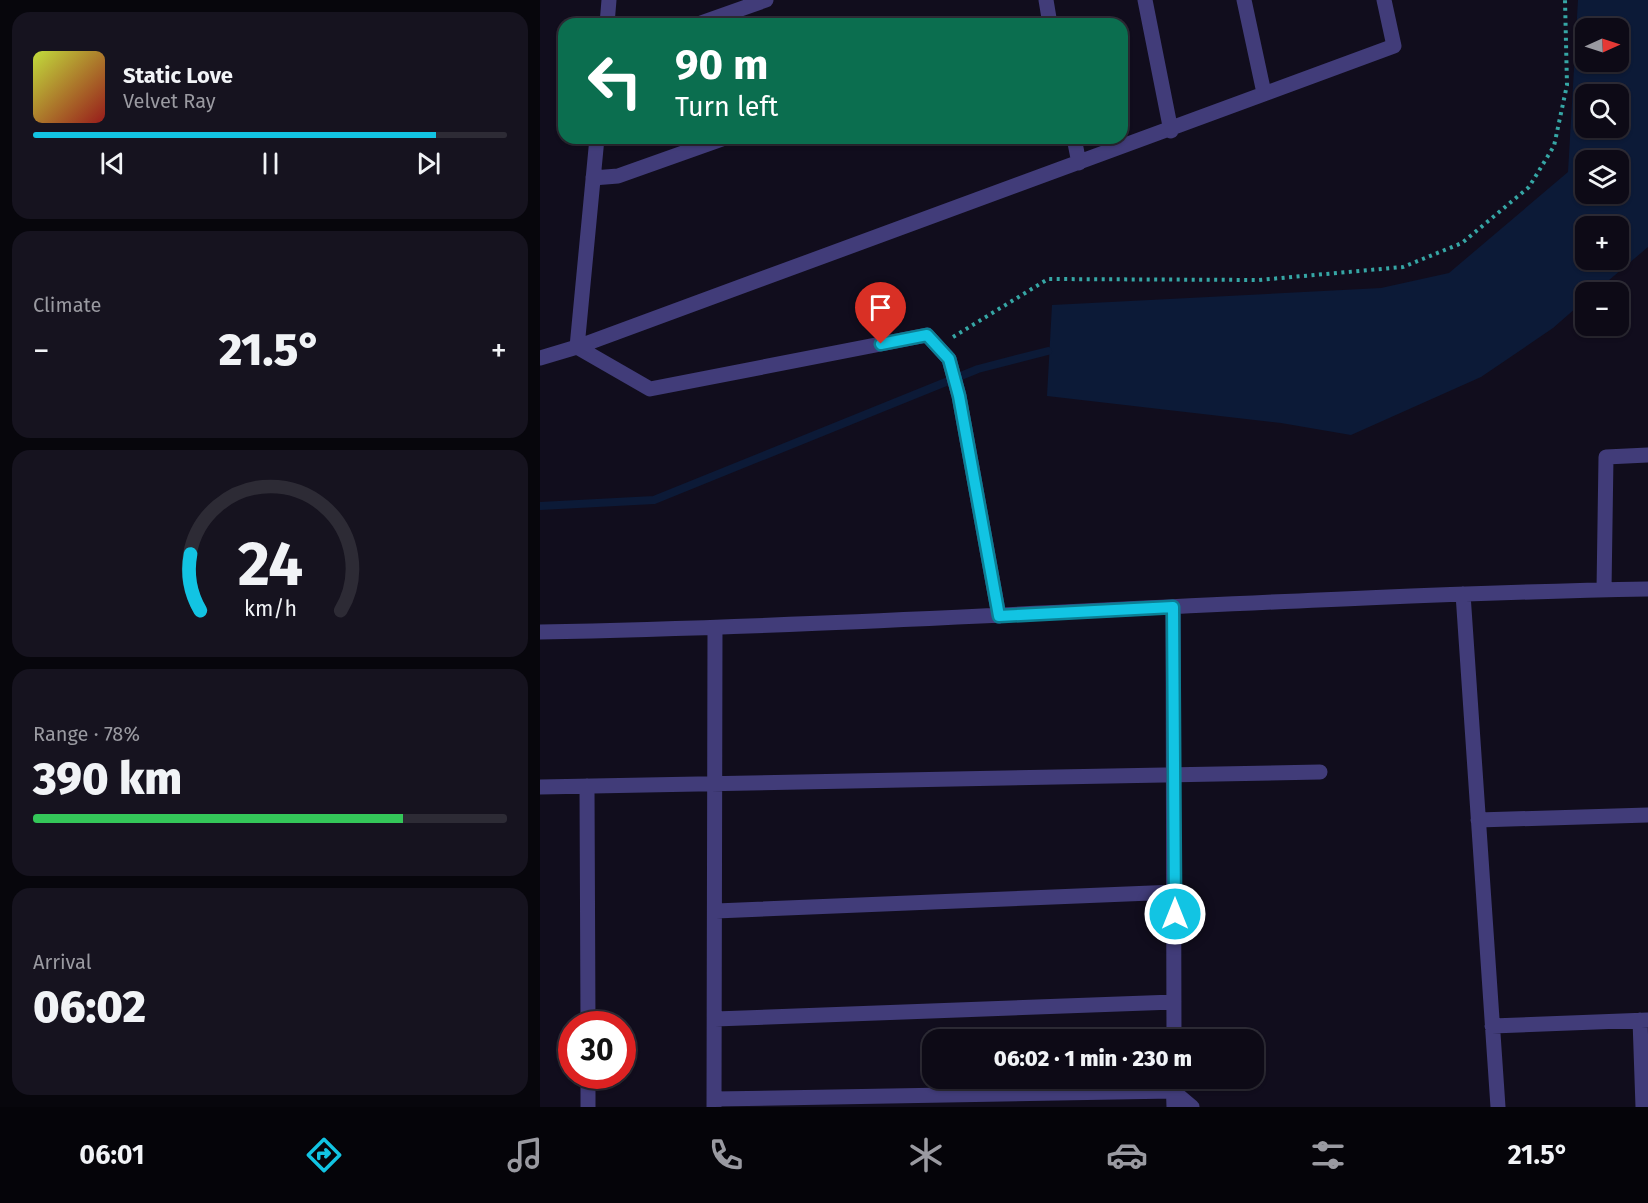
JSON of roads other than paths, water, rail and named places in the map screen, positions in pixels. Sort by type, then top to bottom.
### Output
[{"type":"street","points":[[608,18],[609,0]]},
{"type":"street","points":[[715,18],[766,0]]},
{"type":"street","points":[[1046,0],[1048,18]]},
{"type":"street","points":[[1144,0],[1170,131]]},
{"type":"street","points":[[1244,0],[1263,93]]},
{"type":"street","points":[[540,358],[578,347],[1170,131],[1263,93],[1394,46],[1384,0]]},
{"type":"street","points":[[578,347],[597,144]]},
{"type":"street","points":[[594,178],[618,176],[708,144]]},
{"type":"street","points":[[1075,144],[1079,163]]},
{"type":"street","points":[[578,347],[650,389],[927,335],[949,359],[957,390],[999,616]]},
{"type":"street","points":[[1604,590],[1606,457],[1648,455]]},
{"type":"street","points":[[540,632],[714,629],[1463,594],[1648,589]]},
{"type":"street","points":[[1463,594],[1498,1107]]},
{"type":"street","points":[[1173,607],[1176,892],[1174,1029]]},
{"type":"street","points":[[714,629],[716,911],[714,1103],[1071,1089]]},
{"type":"street","points":[[540,787],[1320,772]]},
{"type":"street","points":[[587,786],[588,1011]]},
{"type":"street","points":[[1478,820],[1648,815]]},
{"type":"street","points":[[716,911],[1176,892]]},
{"type":"street","points":[[715,1019],[1174,1002]]},
{"type":"street","points":[[1492,1026],[1644,1020],[1643,1107]]},
{"type":"street","points":[[588,1089],[588,1107]]},
{"type":"street","points":[[1173,1089],[1174,1107]]},
{"type":"street","points":[[1176,1089],[1192,1107]]},
{"type":"water","points":[[1578,0],[1648,0],[1648,247],[1629,263],[1629,216],[1575,216],[1575,270],[1621,270],[1607,282],[1575,282],[1575,309],[1553,328],[1481,377],[1351,435],[1281,423],[1047,396],[1052,305],[1381,288],[1449,273],[1568,172],[1575,52],[1575,72],[1629,72],[1629,18],[1577,18]]},
{"type":"waterway","points":[[540,506],[654,500],[978,369],[1048,351]]}]
